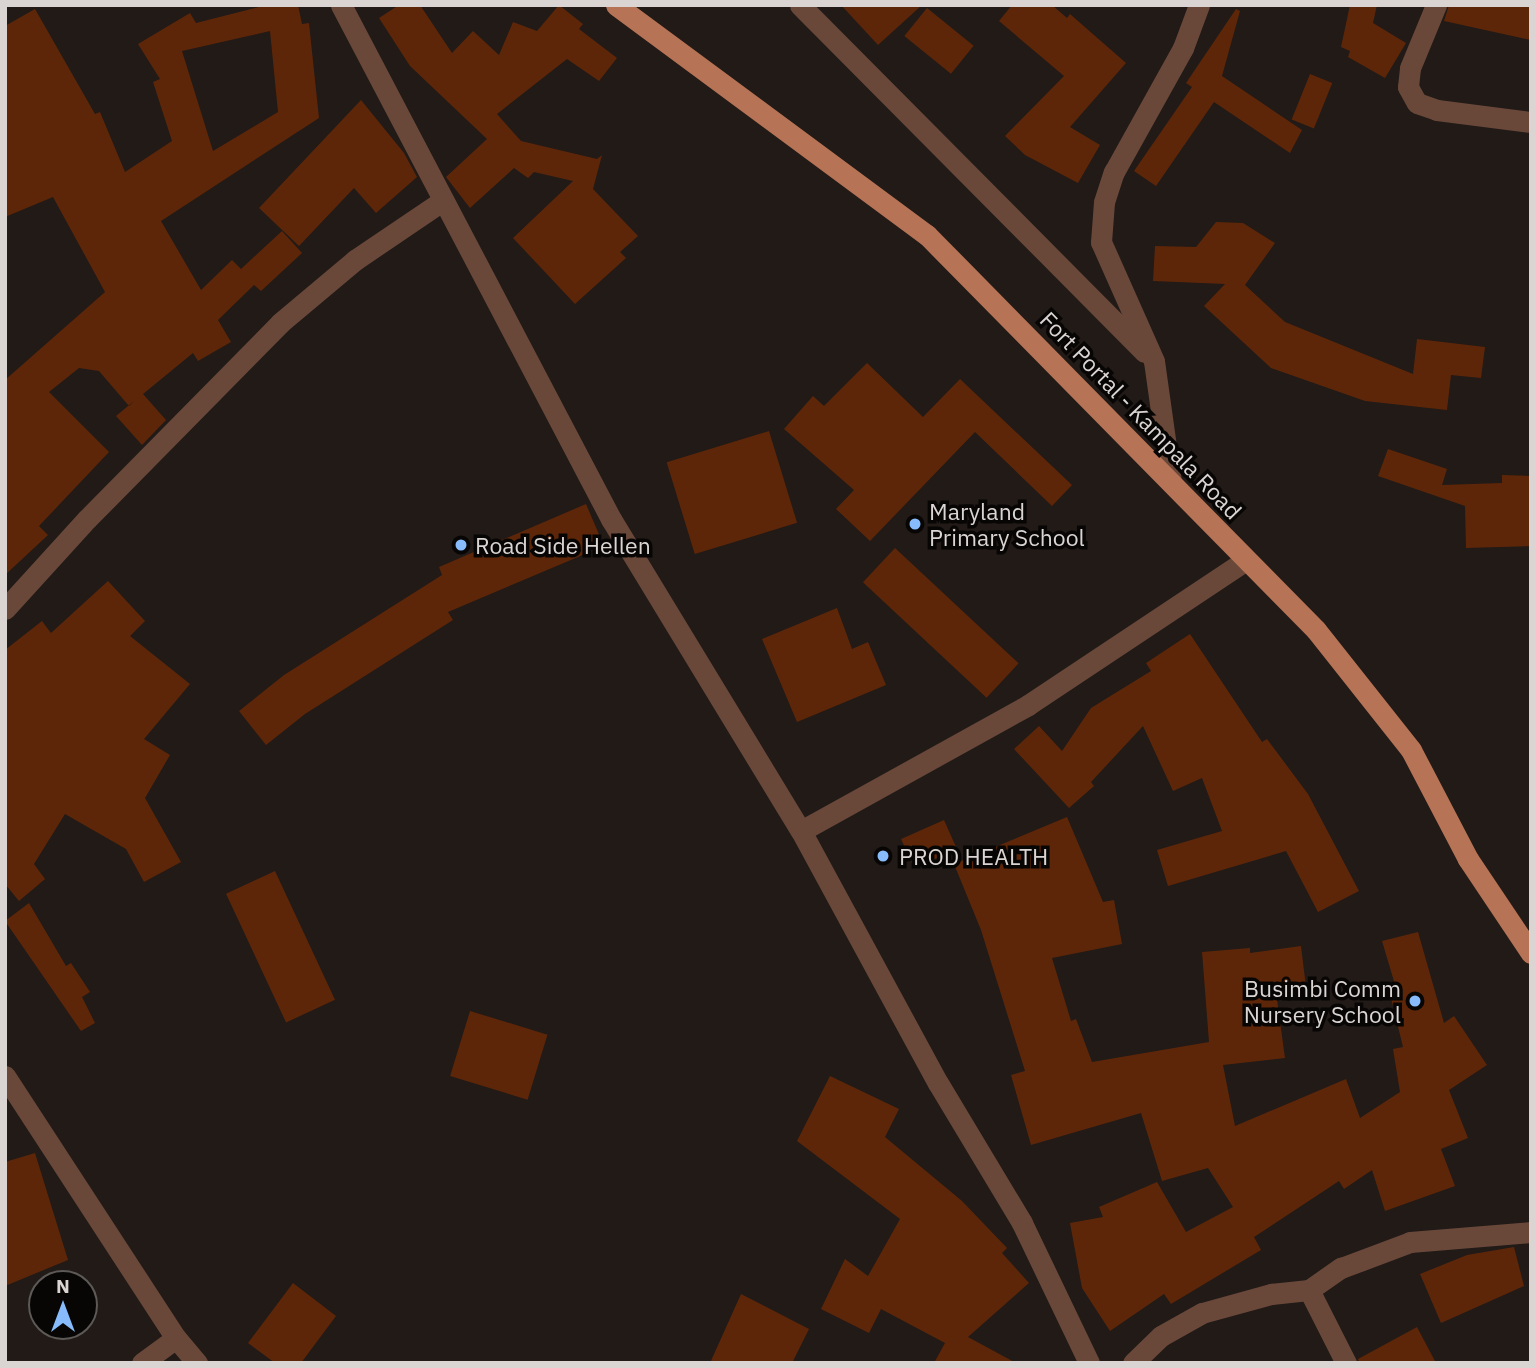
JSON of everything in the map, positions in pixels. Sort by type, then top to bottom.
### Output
[{"type":"main road","name":"Fort Portal - Kampala Road","points":[[615,5],[928,235],[1245,561],[1316,630],[1411,750],[1468,859],[1531,953]]},
{"type":"street","points":[[341,5],[611,519],[801,831],[938,1083],[1022,1223],[1089,1363]]},
{"type":"street","points":[[800,5],[1154,361]]},
{"type":"street","points":[[1171,482],[1154,361],[1101,242],[1104,202],[1114,172],[1183,48],[1199,5]]},
{"type":"street","points":[[1436,5],[1410,68],[1408,87],[1417,103],[1437,110],[1531,122]]},
{"type":"street","points":[[5,609],[87,519],[280,323],[355,260],[442,201]]},
{"type":"street","points":[[801,831],[1028,705],[1245,561]]},
{"type":"street","points":[[5,1076],[176,1338],[197,1363]]},
{"type":"street","points":[[1133,1363],[1161,1336],[1202,1313],[1271,1294],[1309,1290],[1341,1268],[1410,1242],[1531,1233]]},
{"type":"street","points":[[1309,1290],[1346,1363]]},
{"type":"street","points":[[142,1363],[176,1338]]},
{"type":"building","points":[[267,5],[298,5],[302,24],[309,23],[319,118],[161,221],[201,290],[232,260],[241,269],[282,231],[302,253],[261,291],[254,285],[218,320],[231,342],[198,361],[193,353],[143,394],[166,420],[142,445],[116,416],[129,406],[99,371],[79,368],[49,392],[109,452],[39,526],[48,535],[5,575],[5,380],[105,292],[53,197],[5,217],[5,26],[35,9],[95,114],[100,112],[125,172],[172,141],[153,82],[160,79],[138,44],[190,13],[196,23]],"holes":[[[270,31],[278,112],[213,151],[182,51]]]},
{"type":"building","points":[[399,5],[420,5],[452,53],[473,31],[499,55],[513,22],[537,31],[559,5],[583,24],[579,29],[617,58],[599,81],[567,59],[497,114],[521,141],[597,159],[602,155],[593,189],[638,236],[620,252],[626,258],[575,304],[513,238],[573,181],[534,172],[528,178],[514,168],[470,208],[446,177],[487,139],[410,66],[379,18]]},
{"type":"building","points":[[841,5],[922,5],[878,45]]},
{"type":"building","points":[[1012,5],[1052,5],[1067,18],[1070,14],[1126,63],[1070,127],[1100,145],[1078,183],[1025,155],[1005,136],[1064,76],[999,21]]},
{"type":"building","points":[[1350,5],[1377,5],[1373,23],[1406,43],[1385,78],[1348,57],[1350,51],[1341,47]]},
{"type":"building","points":[[1449,5],[1531,5],[1531,40],[1444,21]]},
{"type":"building","points":[[927,8],[974,46],[951,74],[904,36]]},
{"type":"building","points":[[1236,9],[1240,11],[1222,76],[1302,130],[1290,153],[1214,102],[1156,186],[1134,171],[1192,87],[1186,83]]},
{"type":"building","points":[[1310,74],[1332,83],[1314,128],[1292,119]]},
{"type":"building","points":[[361,100],[404,153],[417,177],[376,213],[354,188],[299,246],[259,208]]},
{"type":"building","points":[[1216,222],[1243,223],[1275,243],[1245,285],[1285,322],[1413,374],[1417,339],[1485,347],[1481,378],[1451,375],[1447,410],[1365,401],[1271,368],[1204,306],[1225,284],[1153,281],[1155,246],[1196,247]]},
{"type":"building","points":[[867,363],[923,417],[960,379],[1072,485],[1052,506],[975,432],[870,541],[836,509],[854,490],[784,429],[813,396],[824,406]]},
{"type":"building","points":[[769,431],[797,523],[695,554],[667,462]]},
{"type":"building","points":[[1388,449],[1447,469],[1442,485],[1502,483],[1502,475],[1531,476],[1531,546],[1466,548],[1465,506],[1378,476]]},
{"type":"building","points":[[586,504],[604,546],[448,612],[453,620],[305,714],[266,745],[239,711],[284,675],[442,575],[439,567]]},
{"type":"building","points":[[895,548],[1019,663],[987,698],[863,582]]},
{"type":"building","points":[[108,581],[145,621],[130,636],[190,684],[144,739],[170,755],[145,798],[181,862],[144,882],[126,849],[65,814],[34,864],[45,879],[19,901],[5,884],[5,650],[42,621],[51,633]]},
{"type":"building","points":[[837,608],[852,649],[868,642],[886,685],[797,722],[762,639]]},
{"type":"building","points":[[1190,634],[1262,742],[1267,739],[1308,794],[1359,891],[1318,912],[1286,851],[1168,886],[1157,850],[1222,831],[1202,778],[1173,791],[1143,726],[1091,782],[1094,786],[1069,808],[1014,749],[1039,726],[1062,751],[1091,708],[1151,671],[1146,663]]},
{"type":"building","points":[[1067,817],[1103,902],[1114,900],[1122,944],[1052,958],[1071,1021],[1076,1019],[1092,1062],[1209,1042],[1202,952],[1250,948],[1250,953],[1301,946],[1306,987],[1276,992],[1285,1058],[1223,1065],[1235,1126],[1346,1079],[1360,1118],[1400,1092],[1393,1049],[1403,1047],[1389,990],[1396,988],[1382,941],[1418,932],[1444,1023],[1454,1016],[1487,1065],[1449,1090],[1468,1138],[1441,1149],[1455,1186],[1385,1211],[1372,1170],[1344,1189],[1339,1181],[1254,1237],[1261,1250],[1171,1304],[1164,1294],[1110,1331],[1082,1288],[1070,1223],[1103,1217],[1099,1207],[1157,1182],[1186,1232],[1233,1207],[1208,1168],[1162,1181],[1141,1113],[1031,1145],[1011,1075],[1025,1071],[981,930],[954,864]]},
{"type":"building","points":[[944,820],[957,849],[914,868],[901,839]]},
{"type":"building","points":[[275,871],[335,1000],[286,1023],[226,894]]},
{"type":"building","points":[[29,903],[66,966],[71,963],[90,992],[82,997],[95,1023],[81,1031],[5,921]]},
{"type":"building","points":[[470,1011],[547,1035],[528,1100],[450,1076]]},
{"type":"building","points":[[830,1076],[899,1109],[885,1137],[962,1201],[1007,1248],[1002,1253],[1029,1283],[968,1337],[1016,1363],[934,1363],[945,1343],[881,1309],[869,1333],[821,1309],[845,1259],[868,1276],[900,1219],[797,1141]]},
{"type":"building","points":[[35,1153],[68,1260],[44,1270],[28,1270],[28,1277],[5,1286],[5,1162]]},
{"type":"building","points":[[1514,1247],[1524,1286],[1441,1323],[1420,1274],[1467,1255]]},
{"type":"building","points":[[293,1283],[336,1316],[301,1363],[275,1363],[248,1343]]},
{"type":"building","points":[[741,1294],[809,1329],[792,1363],[710,1363]]},
{"type":"building","points":[[1417,1327],[1436,1363],[1359,1363],[1358,1359]]},
{"type":"place","name":"Maryland Primary School","points":[[915,524]]},
{"type":"place","name":"Road Side Hellen","points":[[461,545]]},
{"type":"place","name":"PROD HEALTH","points":[[883,856]]},
{"type":"place","name":"Busimbi Comm Nursery School","points":[[1415,1001]]}]
